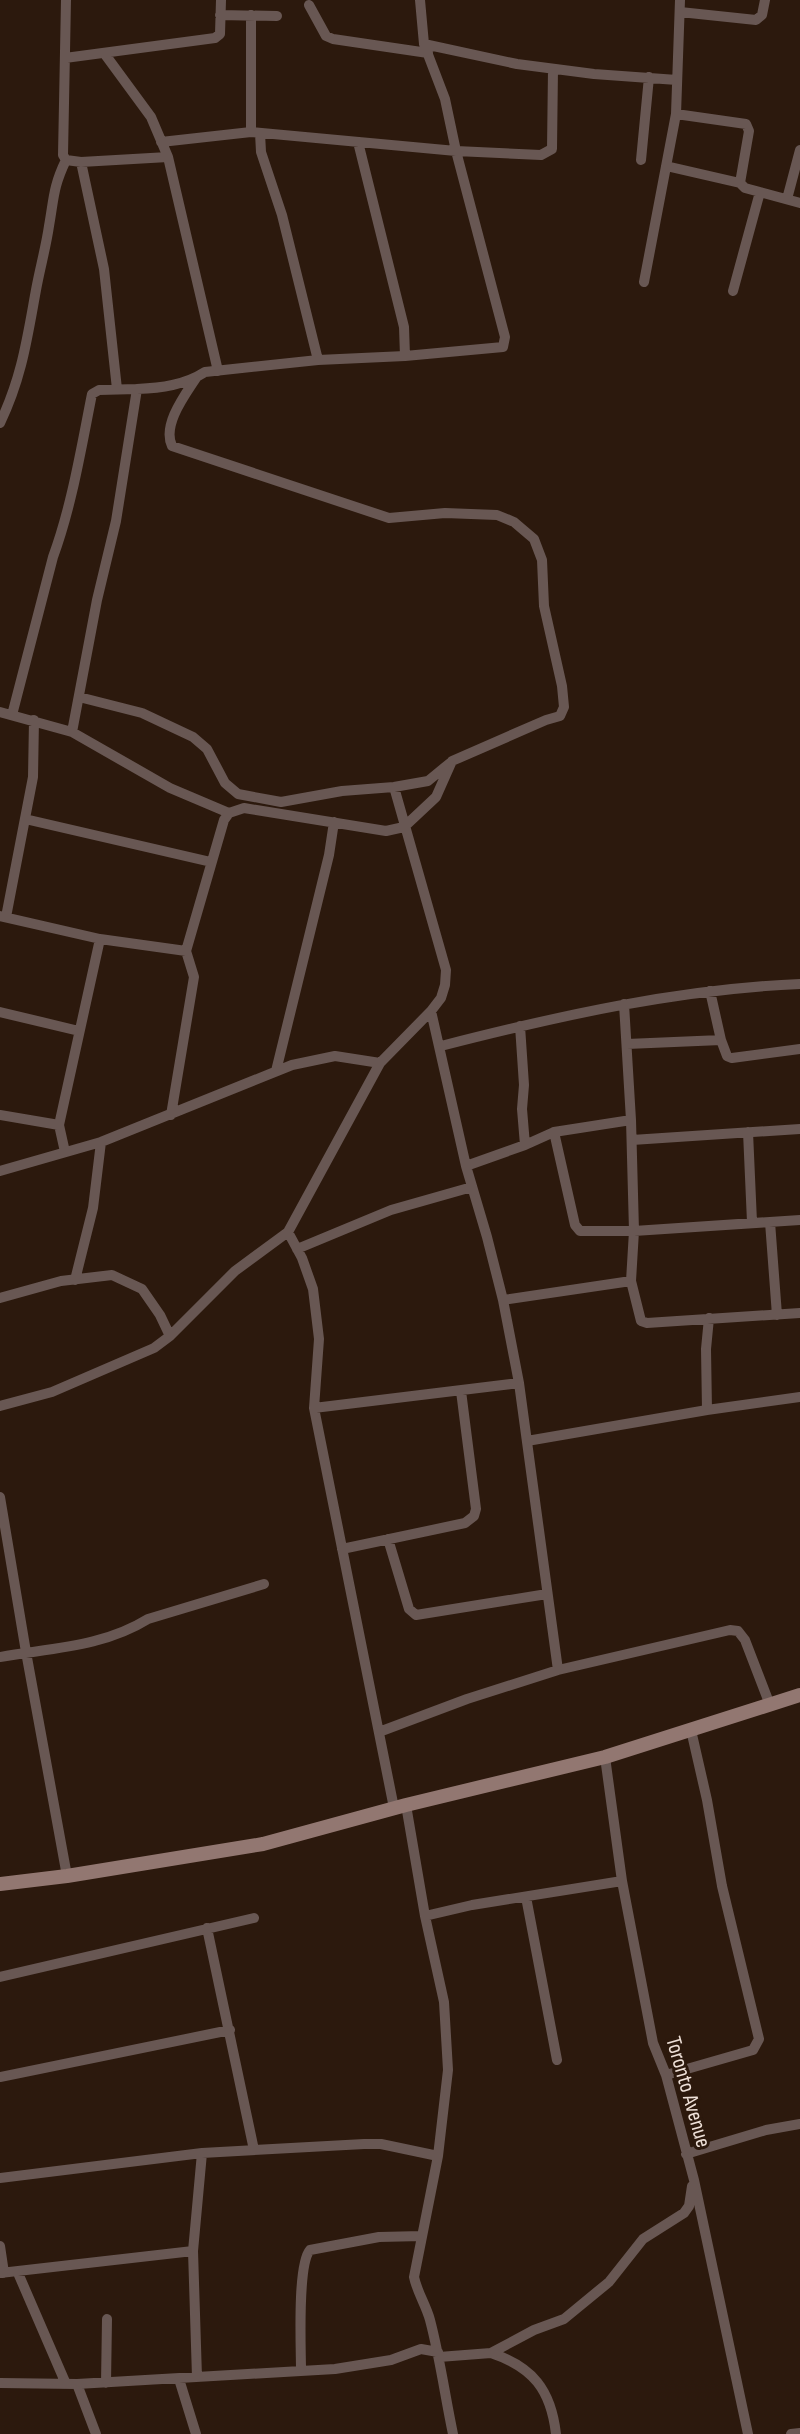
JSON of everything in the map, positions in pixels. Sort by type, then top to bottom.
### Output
[{"type":"street","points":[[66,0],[63,155],[66,160]]},
{"type":"street","points":[[65,58],[215,38],[220,34],[221,0]]},
{"type":"street","points":[[12,715],[53,557],[61,535],[92,394],[99,390],[117,388],[165,387],[196,378],[206,372],[318,360],[405,356],[503,347],[505,337],[456,151],[445,99],[426,49],[420,0]]},
{"type":"street","points":[[644,282],[676,114],[680,6],[756,20],[762,15],[765,0]]},
{"type":"street","points":[[309,5],[326,36],[333,39],[426,49],[553,69],[677,80]]},
{"type":"street","points":[[220,15],[277,16]]},
{"type":"street","points":[[251,15],[256,133],[262,159],[282,215],[318,360]]},
{"type":"street","points":[[104,53],[151,117],[168,157],[218,371]]},
{"type":"street","points":[[161,142],[256,133],[456,151],[541,155],[552,148],[553,69]]},
{"type":"street","points":[[641,160],[649,78]]},
{"type":"street","points":[[676,114],[746,124],[749,131],[740,183]]},
{"type":"street","points":[[358,142],[404,327],[405,356]]},
{"type":"street","points":[[787,200],[800,150]]},
{"type":"street","points":[[66,160],[81,162],[168,157]]},
{"type":"street","points":[[0,423],[15,391],[23,364],[50,225],[53,193],[56,180],[66,160]]},
{"type":"street","points":[[81,162],[104,269],[117,388]]},
{"type":"street","points":[[666,166],[740,183],[745,188],[800,203]]},
{"type":"street","points":[[733,291],[760,192]]},
{"type":"street","points":[[79,697],[142,713],[193,737],[207,749],[225,783],[238,794],[281,802],[342,791],[394,787],[428,781],[452,761],[560,716],[564,707],[560,676],[544,606],[542,560],[534,539],[514,522],[497,514],[445,513],[389,518],[172,446],[168,432],[196,378]]},
{"type":"street","points":[[72,732],[97,600],[116,521],[137,389]]},
{"type":"street","points":[[0,712],[72,732],[170,788],[229,813]]},
{"type":"street","points":[[34,720],[33,777],[3,917],[100,939],[186,951]]},
{"type":"street","points":[[171,1115],[194,977],[186,951],[224,820],[229,813],[244,808],[386,831],[404,827],[436,797],[452,761]]},
{"type":"street","points":[[0,1406],[69,1385],[154,1348],[171,1336],[234,1271],[288,1232],[380,1063],[431,1011],[443,992],[446,970],[394,787]]},
{"type":"street","points":[[25,819],[211,862]]},
{"type":"street","points":[[276,1071],[326,866],[334,822]]},
{"type":"street","points":[[64,1152],[59,1125],[100,939]]},
{"type":"street","points":[[441,1046],[520,1026],[624,1004],[710,991],[800,984]]},
{"type":"street","points":[[710,991],[727,1056],[732,1058],[800,1049]]},
{"type":"street","points":[[624,1004],[632,1140],[634,1231],[631,1281],[641,1321],[644,1323],[800,1313]]},
{"type":"street","points":[[431,1011],[441,1046],[466,1166],[503,1300],[519,1383],[558,1670]]},
{"type":"street","points":[[0,1012],[79,1031]]},
{"type":"street","points":[[520,1026],[525,1145]]},
{"type":"street","points":[[627,1044],[721,1040]]},
{"type":"street","points":[[0,1171],[101,1142],[276,1071],[323,1057],[335,1056],[380,1063]]},
{"type":"street","points":[[0,1115],[59,1125]]},
{"type":"street","points":[[466,1166],[554,1132],[631,1120]]},
{"type":"street","points":[[632,1140],[800,1129]]},
{"type":"street","points":[[554,1132],[577,1228],[586,1232],[800,1220]]},
{"type":"street","points":[[748,1132],[752,1222]]},
{"type":"street","points":[[75,1280],[93,1208],[101,1142]]},
{"type":"street","points":[[297,1249],[384,1213],[472,1187]]},
{"type":"street","points":[[770,1222],[777,1314]]},
{"type":"street","points":[[288,1232],[312,1288],[318,1321],[314,1408],[379,1732],[400,1806],[444,2002],[448,2070],[438,2156],[414,2277],[428,2310],[439,2354],[453,2434]]},
{"type":"street","points":[[0,1298],[47,1284],[112,1275],[142,1289],[171,1336]]},
{"type":"street","points":[[503,1300],[631,1281]]},
{"type":"street","points":[[707,1410],[706,1349],[709,1318]]},
{"type":"street","points":[[314,1408],[519,1383]]},
{"type":"street","points":[[342,1549],[465,1523],[474,1516],[476,1509],[461,1391]]},
{"type":"street","points":[[527,1441],[707,1410],[800,1397]]},
{"type":"street","points":[[0,1497],[67,1876]]},
{"type":"street","points":[[388,1539],[409,1609],[417,1615],[547,1594]]},
{"type":"street","points":[[0,1657],[98,1642],[135,1627],[148,1619],[264,1584]]},
{"type":"street","points":[[379,1732],[466,1699],[558,1670],[730,1630],[738,1631],[746,1640],[770,1705]]},
{"type":"street","points":[[0,1884],[67,1876],[263,1844],[400,1806],[605,1757],[800,1695]]},
{"type":"street","points":[[666,2074],[753,2050],[759,2039],[722,1886],[707,1800],[691,1730]]},
{"type":"street","name":"Toronto Avenue","points":[[605,1757],[622,1881],[653,2043],[666,2074],[694,2180],[748,2434]]},
{"type":"street","points":[[425,1916],[622,1881]]},
{"type":"street","points":[[525,1897],[557,2060]]},
{"type":"street","points":[[0,1977],[254,1918]]},
{"type":"street","points":[[207,1928],[254,2150]]},
{"type":"street","points":[[0,2077],[230,2030]]},
{"type":"street","points":[[686,2154],[766,2130],[800,2124]]},
{"type":"street","points":[[0,2178],[202,2153],[372,2144],[438,2156]]},
{"type":"street","points":[[197,2377],[193,2251],[202,2153]]},
{"type":"street","points":[[0,2383],[106,2383],[364,2366],[391,2360],[421,2349],[439,2354],[490,2352],[534,2330],[564,2319],[609,2282],[643,2239],[684,2213],[689,2206],[694,2180]]},
{"type":"street","points":[[301,2370],[301,2300],[305,2260],[310,2250],[379,2236],[422,2236]]},
{"type":"street","points":[[0,2246],[2,2273],[18,2273],[193,2251]]},
{"type":"street","points":[[18,2273],[96,2434]]},
{"type":"street","points":[[106,2383],[107,2319]]},
{"type":"street","points":[[490,2352],[514,2363],[539,2383],[545,2391],[554,2417],[556,2434]]},
{"type":"street","points":[[179,2379],[196,2434]]},
{"type":"street","points":[[791,2434],[800,2433]]}]
